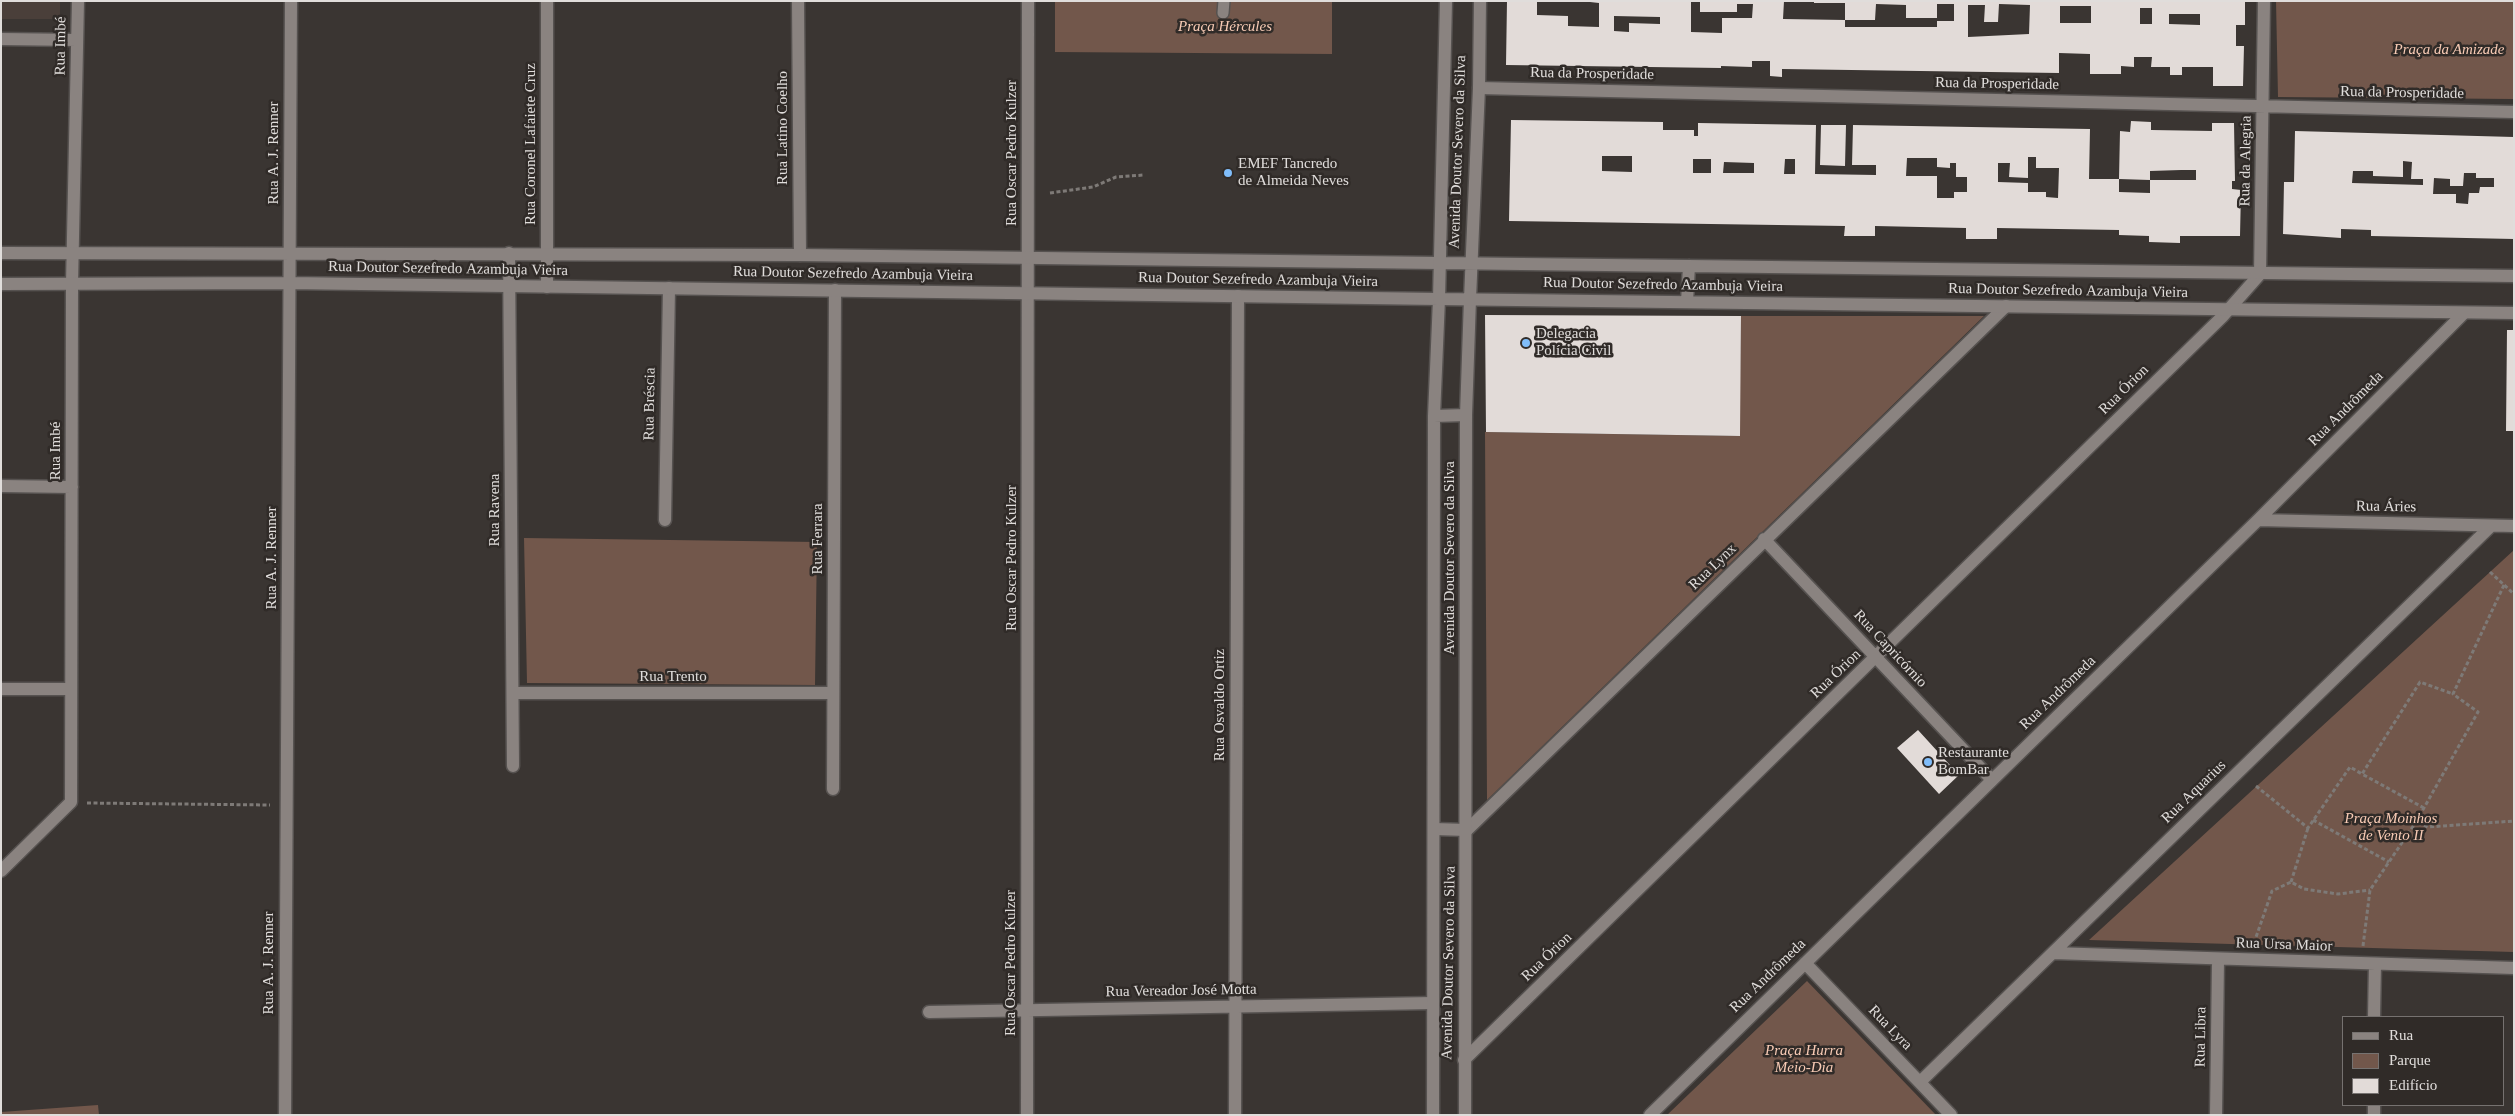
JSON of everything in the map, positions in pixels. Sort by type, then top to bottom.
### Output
[{"type":"street","name":"Rua Imbé","points":[[71,802],[72,284],[78,1]]},
{"type":"street","name":"Rua A. J. Renner","points":[[285,1115],[291,1]]},
{"type":"street","name":"Rua Coronel Lafaiete Cruz","points":[[547,1],[547,287]]},
{"type":"street","name":"Rua Latino Coelho","points":[[798,1],[800,255]]},
{"type":"street","name":"Rua Oscar Pedro Kulzer","points":[[1028,1],[1028,1115]]},
{"type":"street","name":"Avenida Doutor Severo da Silva","points":[[1433,1115],[1434,416],[1439,299],[1446,1]]},
{"type":"street","name":"Avenida Doutor Severo da Silva","points":[[1465,1115],[1467,830],[1466,415],[1470,263],[1479,88],[1480,1]]},
{"type":"street","name":"Rua da Alegria","points":[[2260,274],[2264,1]]},
{"type":"street","points":[[1,39],[77,40]]},
{"type":"street","name":"Rua da Prosperidade","points":[[1479,88],[2514,112]]},
{"type":"street","name":"Rua Doutor Sezefredo Azambuja Vieira","points":[[1,253],[290,252],[800,255],[2514,276]]},
{"type":"street","name":"Rua Ravena","points":[[509,253],[513,766]]},
{"type":"street","points":[[1686,302],[1689,266]]},
{"type":"street","points":[[2229,309],[2260,274]]},
{"type":"street","name":"Rua Doutor Sezefredo Azambuja Vieira","points":[[1,284],[289,283],[2514,313]]},
{"type":"street","name":"Rua Bréscia","points":[[665,520],[669,288]]},
{"type":"street","name":"Rua Ferrara","points":[[833,789],[835,290]]},
{"type":"street","name":"Rua Osvaldo Ortiz","points":[[1235,1115],[1238,296]]},
{"type":"street","name":"Rua Lynx","points":[[1467,830],[1764,539],[2006,306]]},
{"type":"street","name":"Rua Órion","points":[[1464,1060],[2229,309]]},
{"type":"street","name":"Rua Andrômeda","points":[[1650,1115],[2258,520],[2464,313]]},
{"type":"street","points":[[1434,416],[1466,415]]},
{"type":"street","points":[[1,486],[72,487]]},
{"type":"street","name":"Rua Áries","points":[[2258,520],[2514,526]]},
{"type":"street","name":"Rua Aquarius","points":[[1920,1082],[2491,526]]},
{"type":"street","name":"Rua Capricórnio","points":[[1764,539],[1992,780]]},
{"type":"street","points":[[1,689],[71,689]]},
{"type":"street","name":"Rua Trento","points":[[513,692],[833,693]]},
{"type":"street","points":[[1,871],[71,802]]},
{"type":"street","points":[[1434,829],[1467,830]]},
{"type":"street","name":"Rua Ursa Maior","points":[[2053,953],[2218,960],[2514,968]]},
{"type":"street","name":"Rua Libra","points":[[2216,1115],[2218,960]]},
{"type":"street","name":"Rua Lyra","points":[[1805,963],[1951,1115]]},
{"type":"street","points":[[2374,964],[2374,1016]]},
{"type":"street","name":"Rua Vereador José Motta","points":[[929,1012],[1433,1003]]},
{"type":"lane","points":[[1224,1],[1224,14]]},
{"type":"path","points":[[1050,193],[1093,187],[1116,177],[1144,176]]},
{"type":"path","points":[[2490,572],[2514,594]]},
{"type":"path","points":[[2453,694],[2504,585]]},
{"type":"path","points":[[2362,774],[2420,682],[2453,694],[2478,712],[2416,822],[2370,890],[2362,948]]},
{"type":"path","points":[[2254,945],[2272,891],[2291,882],[2308,828],[2350,767],[2424,808]]},
{"type":"path","points":[[2256,786],[2308,828]]},
{"type":"path","points":[[71,802],[286,805]]},
{"type":"path","points":[[2313,820],[2389,862]]},
{"type":"path","points":[[2416,822],[2428,827],[2514,821]]},
{"type":"path","points":[[2291,882],[2304,889],[2338,894],[2370,890]]},
{"type":"shaded area","points":[[1,1],[60,1],[60,19],[1,19]]},
{"type":"green space","name":"Praça Hércules","points":[[1055,1],[1332,1],[1332,54],[1055,52]]},
{"type":"green space","name":"Praça da Amizade","points":[[2276,1],[2514,1],[2514,99],[2278,97]]},
{"type":"green space","points":[[1741,316],[1984,316],[1487,800],[1485,432],[1739,436]]},
{"type":"green space","points":[[524,538],[817,542],[815,685],[527,683]]},
{"type":"green space","name":"Praça Moinhos de Vento II","points":[[2514,550],[2514,952],[2089,940],[2490,572]]},
{"type":"green space","name":"Praça Hurra Meio-Dia","points":[[1807,981],[1936,1115],[1667,1115]]},
{"type":"green space","points":[[98,1105],[99,1115],[1,1115],[1,1112]]},
{"type":"building","points":[[1507,1],[1537,1],[1537,15],[1568,16],[1568,26],[1599,27],[1599,3],[1581,1],[1691,1],[1691,32],[1722,33],[1722,18],[1752,18],[1753,4],[1737,4],[1737,12],[1700,12],[1700,1],[1784,1],[1783,19],[1845,20],[1845,3],[1814,3],[1814,1],[2245,1],[2245,25],[2236,25],[2236,46],[2244,46],[2243,86],[2213,86],[2213,67],[2182,67],[2182,75],[2170,75],[2170,67],[2151,67],[2152,57],[2134,57],[2134,67],[2121,66],[2121,74],[2090,74],[2090,54],[2059,53],[2059,73],[1782,69],[1782,77],[1770,76],[1770,61],[1752,61],[1752,67],[1721,66],[1721,68],[1506,65]],"holes":[[[1876,4],[1906,5],[1906,18],[1937,18],[1937,4],[1954,4],[1954,21],[1937,21],[1937,27],[1845,27],[1845,20],[1875,20]],[[1999,4],[2030,5],[2029,34],[1968,37],[1968,5],[1985,5],[1984,22],[1998,22]],[[2060,6],[2091,6],[2091,23],[2060,23]],[[2140,8],[2152,8],[2152,24],[2140,24]],[[2169,14],[2200,14],[2200,25],[2169,24]],[[1614,16],[1660,17],[1660,24],[1629,23],[1629,32],[1614,31]]]},
{"type":"building","points":[[1511,120],[1663,122],[1663,130],[1694,130],[1694,136],[1698,136],[1698,123],[1816,125],[1815,174],[1876,175],[1876,165],[1852,165],[1853,125],[2090,129],[2089,179],[2119,179],[2120,131],[2130,132],[2131,121],[2151,122],[2151,130],[2212,131],[2212,123],[2234,123],[2235,181],[2232,181],[2232,189],[2241,190],[2240,236],[2180,236],[2180,243],[2149,242],[2149,236],[2119,235],[2119,230],[1997,228],[1997,239],[1966,239],[1966,228],[1875,226],[1875,236],[1844,236],[1845,226],[1509,221]],"holes":[[[1602,156],[1632,156],[1632,172],[1602,171]],[[2028,157],[2036,157],[2036,168],[2059,168],[2058,198],[2046,197],[2046,192],[2028,192],[2028,183],[1998,182],[1998,163],[2010,163],[2009,177],[2028,178]],[[1907,158],[1937,158],[1937,167],[1950,168],[1950,163],[1956,163],[1956,177],[1967,177],[1967,192],[1954,192],[1954,198],[1937,198],[1937,176],[1906,176]],[[1693,159],[1711,159],[1711,173],[1693,173]],[[1785,159],[1795,159],[1795,174],[1784,174]],[[1724,162],[1754,163],[1754,173],[1723,173]],[[2196,170],[2196,180],[2150,180],[2150,171]],[[2119,179],[2150,180],[2150,193],[2119,192]]]},
{"type":"building","points":[[1821,125],[1846,125],[1845,166],[1820,165]]},
{"type":"building","points":[[2295,131],[2514,137],[2514,239],[2371,236],[2371,230],[2341,229],[2341,238],[2283,234],[2284,182],[2294,182]],"holes":[[[2403,161],[2412,162],[2411,179],[2423,179],[2423,185],[2352,183],[2353,171],[2373,171],[2373,176],[2403,177]],[[2464,173],[2476,173],[2476,178],[2494,178],[2494,187],[2480,187],[2479,193],[2469,193],[2468,204],[2456,203],[2456,194],[2433,194],[2434,178],[2450,179],[2450,186],[2463,186]]]},
{"type":"building","points":[[1485,315],[1741,316],[1740,436],[1486,432]]},
{"type":"building","points":[[2507,330],[2514,330],[2514,431],[2506,431]]},
{"type":"building","name":"Restaurante BomBar","points":[[1918,730],[1959,775],[1939,794],[1897,748]]},
{"type":"place","name":"EMEF Tancredo de Almeida Neves","points":[[1228,173]]},
{"type":"place","name":"Delegacia Polícia Civil","points":[[1526,343]]},
{"type":"place","name":"Restaurante BomBar","points":[[1928,762]]}]
